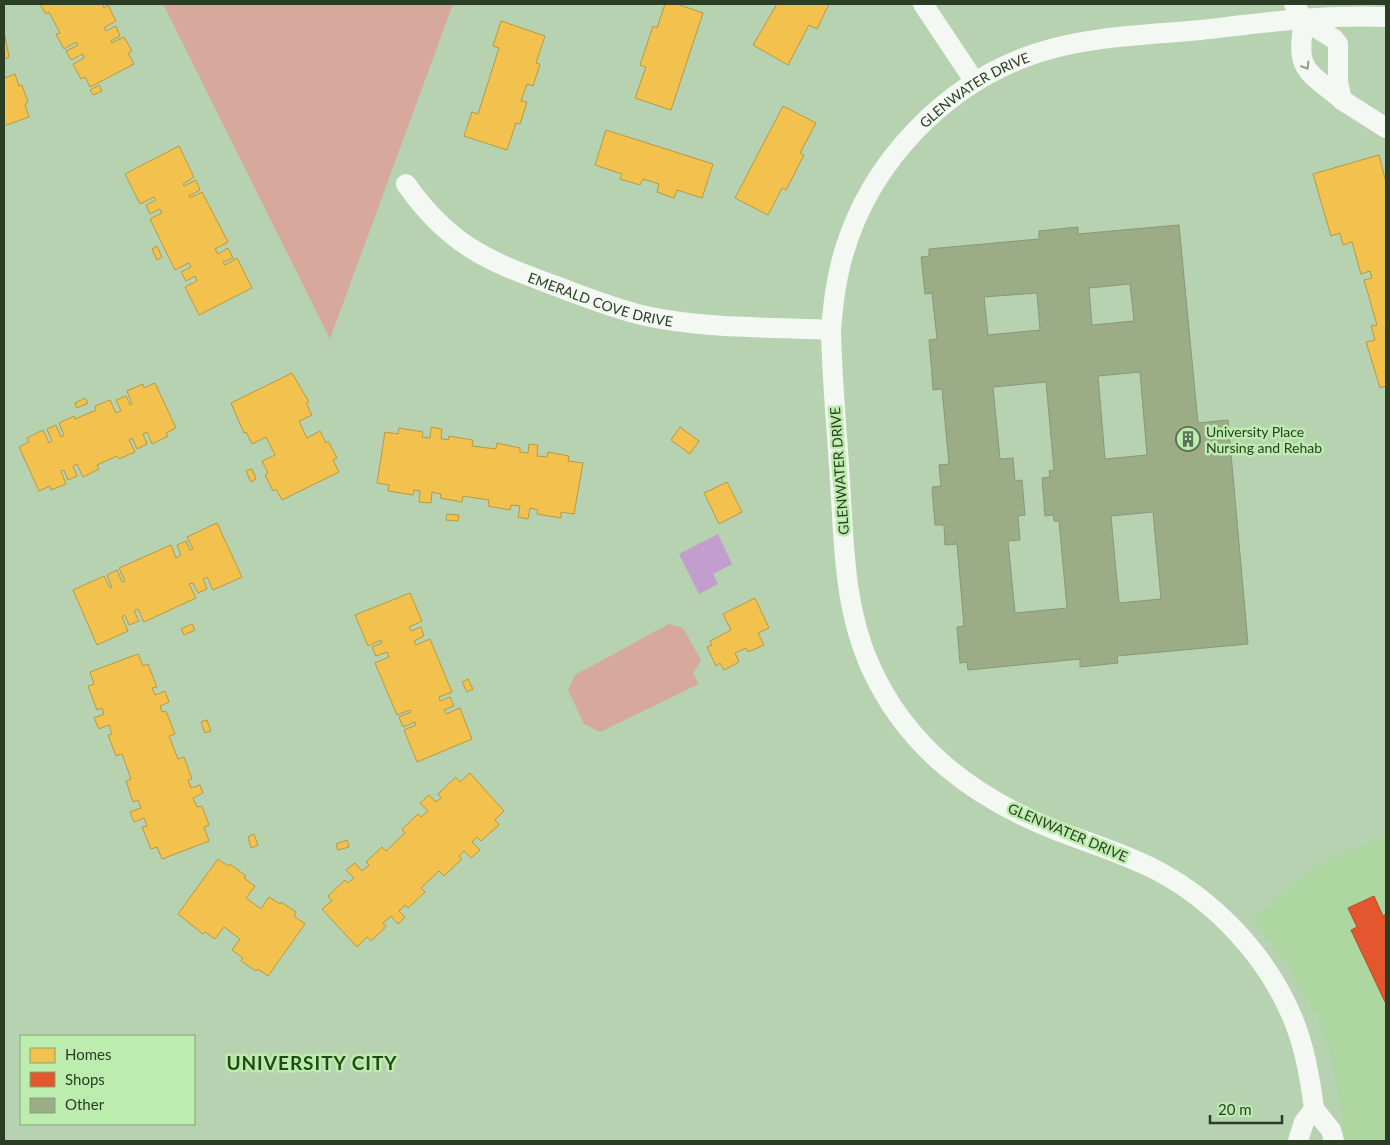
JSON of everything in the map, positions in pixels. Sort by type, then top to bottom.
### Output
[{"type":"street","points":[[923,4],[975,82]]},
{"type":"street","points":[[1299,12],[1300,50],[1303,64],[1342,100],[1386,128]]},
{"type":"street","points":[[1299,12],[1338,44],[1338,82],[1342,100]]},
{"type":"street","name":"GLENWATER DRIVE","points":[[1334,1141],[1331,1130],[1314,1109],[1306,1060],[1290,1012],[1252,950],[1220,916],[1188,889],[1156,870],[1031,820],[962,781],[922,744],[885,695],[866,656],[848,590],[831,330],[834,293],[844,251],[870,192],[890,160],[912,134],[939,108],[975,82],[1004,66],[1056,48],[1101,40],[1299,12],[1386,17]]},
{"type":"street","name":"EMERALD COVE DRIVE","points":[[406,184],[436,222],[471,249],[504,267],[610,305],[646,316],[686,322],[831,330]]},
{"type":"street","points":[[1298,1141],[1304,1122],[1314,1109]]},
{"type":"shaded area","points":[[163,4],[453,4],[330,339]]},
{"type":"shaded area","points":[[718,534],[732,564],[713,574],[718,584],[699,594],[679,554]]},
{"type":"shaded area","points":[[669,624],[683,628],[701,660],[693,674],[699,684],[600,732],[584,724],[568,690],[575,675]]},
{"type":"shaded area","points":[[1386,835],[1386,1141],[1343,1141],[1342,1112],[1328,1045],[1316,1016],[1290,967],[1254,921],[1314,867]]},
{"type":"building: Homes","points":[[40,4],[102,4],[104,8],[108,5],[116,21],[104,28],[106,31],[116,26],[120,36],[111,41],[112,43],[124,37],[132,51],[128,53],[134,64],[90,87],[85,77],[81,79],[73,64],[84,58],[83,54],[71,60],[66,51],[78,45],[76,42],[64,49],[56,34],[60,33],[49,12],[46,14]]},
{"type":"building: Homes","points":[[665,4],[677,4],[703,13],[671,110],[635,98],[646,67],[640,65],[653,26],[657,28]]},
{"type":"building: Homes","points":[[777,4],[829,4],[817,29],[809,25],[788,65],[753,45]]},
{"type":"building: Homes","points":[[501,21],[545,36],[536,63],[540,64],[533,86],[527,84],[521,101],[527,102],[520,124],[516,123],[507,150],[464,136],[472,112],[478,114],[499,48],[493,46]]},
{"type":"building: Homes","points":[[4,31],[9,57],[4,59]]},
{"type":"building: Homes","points":[[15,74],[19,86],[22,85],[28,102],[25,104],[29,117],[4,126],[4,78]]},
{"type":"building: Homes","points":[[99,85],[102,91],[93,95],[90,90]]},
{"type":"building: Homes","points":[[783,106],[816,123],[800,153],[804,155],[786,190],[782,188],[768,215],[735,198]]},
{"type":"building: Homes","points":[[606,130],[713,164],[702,198],[677,190],[674,198],[657,192],[659,184],[643,179],[640,185],[620,179],[622,174],[595,165]]},
{"type":"building: Homes","points":[[179,146],[194,177],[183,184],[184,186],[196,180],[200,190],[189,196],[190,198],[202,192],[228,242],[215,249],[218,254],[228,248],[233,258],[223,262],[225,265],[237,258],[252,288],[199,315],[185,287],[197,281],[195,276],[186,281],[181,272],[191,267],[189,263],[175,270],[150,219],[162,213],[160,209],[150,214],[146,205],[156,200],[154,197],[140,204],[125,174]]},
{"type":"building: Homes","points":[[1379,155],[1386,183],[1386,386],[1380,388],[1366,342],[1375,340],[1371,326],[1377,325],[1364,280],[1372,278],[1370,271],[1361,274],[1352,242],[1343,245],[1340,233],[1331,236],[1313,174]]},
{"type":"building: Homes","points":[[157,246],[162,257],[157,260],[152,249]]},
{"type":"building: Homes","points":[[292,373],[309,402],[306,403],[312,415],[299,421],[307,438],[320,431],[337,458],[333,460],[339,472],[282,500],[276,489],[273,491],[265,475],[268,473],[262,461],[275,455],[266,437],[252,444],[246,432],[244,433],[231,403]]},
{"type":"building: Homes","points":[[155,383],[176,428],[166,433],[168,436],[152,444],[147,432],[143,434],[147,444],[137,449],[132,438],[129,440],[135,452],[119,459],[117,456],[97,465],[99,469],[83,477],[77,464],[73,466],[77,476],[68,480],[64,470],[61,471],[66,484],[51,490],[50,486],[39,491],[19,447],[29,442],[27,438],[43,430],[49,443],[52,441],[47,429],[56,425],[61,437],[64,435],[59,423],[74,416],[75,419],[96,410],[95,406],[110,400],[116,413],[121,411],[116,400],[126,396],[130,405],[132,404],[127,391],[143,384],[144,388]]},
{"type":"building: Homes","points":[[85,398],[88,403],[77,408],[75,403]]},
{"type":"building: Homes","points":[[431,427],[442,429],[441,439],[448,440],[449,436],[473,440],[472,446],[496,449],[497,443],[520,448],[520,452],[528,453],[529,444],[538,445],[537,456],[547,457],[548,452],[569,456],[568,461],[583,463],[574,514],[561,512],[561,518],[537,514],[538,510],[530,508],[528,519],[518,517],[520,506],[511,505],[510,510],[488,506],[489,500],[463,496],[462,502],[440,498],[441,494],[432,492],[431,503],[419,502],[420,491],[414,490],[413,495],[388,491],[389,485],[377,483],[385,432],[398,434],[399,428],[423,432],[422,437],[430,438]]},
{"type":"building: Homes","points":[[680,427],[699,441],[690,454],[671,440]]},
{"type":"building: Homes","points":[[252,469],[256,479],[251,482],[246,471]]},
{"type":"building: Homes","points":[[727,482],[742,512],[719,524],[704,493]]},
{"type":"building: Homes","points":[[447,514],[459,515],[458,521],[446,520]]},
{"type":"building: Homes","points":[[217,523],[242,577],[213,590],[207,577],[203,579],[207,589],[198,593],[193,583],[189,584],[196,598],[144,622],[138,609],[134,611],[139,621],[129,625],[125,615],[122,617],[128,631],[97,645],[73,590],[104,576],[110,588],[112,587],[107,575],[117,570],[122,582],[125,581],[119,568],[171,545],[176,558],[181,555],[177,545],[186,541],[190,550],[193,549],[187,537]]},
{"type":"building: Homes","points":[[410,593],[422,621],[409,627],[411,631],[421,627],[424,636],[414,641],[416,645],[430,639],[452,692],[439,697],[440,701],[450,697],[454,706],[444,710],[446,714],[460,708],[472,739],[417,762],[404,730],[416,725],[415,722],[403,727],[399,717],[411,712],[410,710],[397,715],[375,663],[389,657],[387,652],[376,656],[372,647],[382,643],[381,640],[368,646],[355,615]]},
{"type":"building: Homes","points":[[755,598],[769,628],[758,633],[764,645],[748,652],[746,648],[735,653],[739,662],[724,670],[720,663],[716,666],[707,647],[712,645],[710,641],[731,630],[723,614]]},
{"type":"building: Homes","points":[[192,624],[195,630],[184,635],[181,629]]},
{"type":"building: Homes","points":[[138,654],[143,666],[148,664],[157,687],[152,688],[155,695],[165,691],[169,702],[160,706],[162,712],[166,711],[175,734],[169,736],[178,759],[184,757],[192,779],[188,780],[191,788],[200,785],[203,793],[193,798],[197,807],[202,806],[209,825],[204,827],[209,841],[162,859],[157,847],[151,849],[142,827],[147,826],[144,818],[134,822],[130,812],[141,808],[138,800],[133,802],[126,781],[131,779],[122,754],[116,756],[108,735],[112,734],[109,725],[99,729],[94,718],[104,714],[102,708],[97,710],[88,686],[94,684],[90,672]]},
{"type":"building: Homes","points":[[468,679],[473,689],[467,692],[462,682]]},
{"type":"building: Homes","points":[[207,720],[211,731],[205,733],[201,722]]},
{"type":"building: Homes","points":[[470,773],[504,811],[495,820],[499,825],[481,841],[477,837],[472,842],[480,850],[471,858],[464,851],[459,856],[462,859],[444,876],[439,871],[421,888],[425,892],[408,908],[405,905],[399,911],[405,917],[398,924],[391,916],[383,923],[386,927],[371,941],[367,937],[357,947],[322,909],[332,901],[328,896],[345,880],[348,883],[354,878],[346,870],[355,863],[362,871],[369,865],[366,862],[382,847],[386,851],[405,833],[402,829],[418,814],[421,817],[428,811],[420,803],[429,795],[436,802],[441,798],[438,794],[456,777],[460,782]]},
{"type":"building: Homes","points":[[254,834],[258,845],[251,848],[248,837]]},
{"type":"building: Homes","points":[[347,840],[349,847],[338,850],[336,844]]},
{"type":"building: Homes","points":[[218,859],[228,866],[230,864],[246,876],[244,878],[255,886],[246,898],[261,909],[269,897],[280,904],[281,902],[296,912],[294,916],[305,924],[268,976],[241,961],[243,958],[232,950],[240,939],[224,927],[215,939],[205,932],[203,934],[178,914]]},
{"type":"building: Shops","points":[[1374,896],[1383,916],[1386,914],[1386,1004],[1351,930],[1357,927],[1348,908]]},
{"type":"building: Other","name":"University Place Nursing and Rehab","points":[[1179,225],[1198,423],[1228,420],[1248,644],[1117,656],[1118,663],[1080,667],[1080,659],[968,670],[967,662],[960,663],[957,627],[964,626],[957,544],[945,545],[944,525],[935,525],[932,487],[941,486],[939,465],[949,464],[942,389],[933,390],[929,340],[937,339],[932,293],[925,294],[921,257],[929,256],[929,249],[1039,239],[1039,231],[1078,227],[1078,234]],"holes":[[[1130,284],[1134,321],[1092,325],[1089,288]],[[1037,293],[1040,330],[988,335],[984,297]],[[1140,372],[1147,455],[1105,459],[1098,376]],[[1046,382],[1054,470],[1049,471],[1050,477],[1042,478],[1045,516],[1053,515],[1054,521],[1059,521],[1067,608],[1015,613],[1008,541],[1020,540],[1018,516],[1025,515],[1022,480],[1015,481],[1013,458],[1000,459],[993,387]],[[1153,512],[1161,599],[1119,603],[1111,516]]]},
{"type":"place","name":"University Place Nursing and Rehab","points":[[1188,439]]},
{"type":"district","name":"UNIVERSITY CITY","points":[[312,1062]]}]
